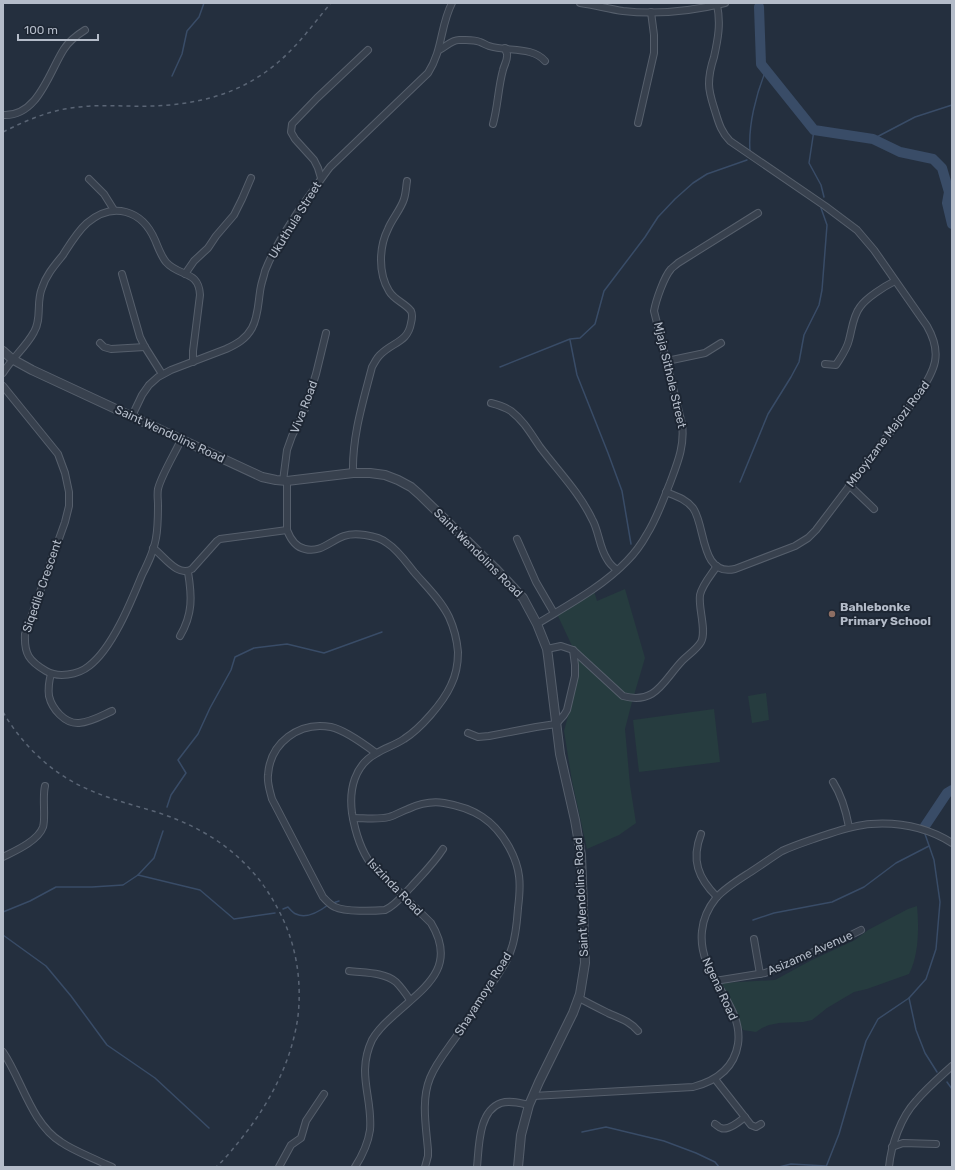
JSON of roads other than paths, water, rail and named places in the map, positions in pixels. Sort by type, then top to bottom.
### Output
[{"type":"street","name":"Ukuthula Street","points":[[132,416],[138,402],[153,380],[162,374],[235,345],[245,338],[255,321],[261,286],[271,259],[291,222],[321,178],[342,155],[428,73],[436,61],[447,15],[452,3]]},
{"type":"street","points":[[580,3],[624,11],[651,12],[685,10],[725,3]]},
{"type":"street","points":[[699,8],[706,3]]},
{"type":"street","name":"Mboyizane Majozi Road","points":[[717,5],[720,25],[711,66],[709,84],[713,105],[723,134],[730,141],[825,206],[852,226],[861,235],[874,250],[923,319],[931,335],[935,348],[934,365],[930,377],[919,394],[816,530],[804,541],[795,546],[735,569],[729,570],[717,566]]},
{"type":"street","points":[[638,123],[654,53],[654,35],[651,12]]},
{"type":"street","points":[[3,115],[13,115],[24,109],[36,99],[65,48],[75,36],[85,30]]},
{"type":"street","points":[[439,50],[454,41],[474,40],[489,46],[529,52],[540,56],[545,61]]},
{"type":"street","points":[[493,124],[503,69],[507,59],[505,48]]},
{"type":"street","points":[[321,178],[314,160],[295,139],[291,132],[292,124],[368,50]]},
{"type":"street","points":[[185,274],[194,261],[208,248],[216,236],[232,219],[240,205],[251,178]]},
{"type":"street","points":[[89,179],[104,194],[114,210]]},
{"type":"street","points":[[353,473],[353,452],[357,426],[372,367],[382,353],[408,333],[412,314],[409,308],[393,297],[388,291],[382,275],[381,261],[383,242],[387,230],[404,201],[407,181]]},
{"type":"street","points":[[3,373],[37,327],[41,289],[50,272],[87,224],[102,214],[114,210],[133,214],[144,222],[152,233],[165,261],[169,265],[195,279],[200,288],[193,362]]},
{"type":"street","name":"Mjaja Sithole Street","points":[[537,624],[617,570],[628,560],[648,533],[680,455],[684,435],[654,311],[657,298],[666,277],[671,269],[678,263],[758,214]]},
{"type":"street","points":[[122,274],[138,331],[145,347],[162,374]]},
{"type":"street","points":[[825,364],[836,365],[843,355],[849,341],[855,316],[860,307],[876,292],[895,281]]},
{"type":"street","name":"Viva Road","points":[[285,481],[287,450],[305,409],[316,374],[326,333]]},
{"type":"street","points":[[100,343],[104,347],[111,350],[145,347]]},
{"type":"street","points":[[667,361],[705,353],[721,343]]},
{"type":"street","name":"Saint Wendolins Road","points":[[3,351],[12,359],[32,370],[254,474],[268,479],[285,481],[353,473],[370,473],[385,475],[398,480],[419,494],[510,583],[523,598],[537,624],[547,649],[560,754],[575,820],[581,855],[585,953],[579,998],[529,1105],[521,1135],[518,1167]]},
{"type":"street","name":"Siqedile Crescent","points":[[3,386],[58,454],[66,473],[69,492],[69,506],[25,634],[25,650],[28,656],[37,666],[51,674]]},
{"type":"street","points":[[492,403],[504,406],[523,422],[540,446],[574,488],[593,520],[604,555],[617,570]]},
{"type":"street","points":[[112,712],[87,722],[75,723],[67,720],[56,710],[51,700],[49,686],[51,674],[67,675],[90,666],[104,651],[130,606],[154,548],[158,528],[158,488],[181,440]]},
{"type":"street","points":[[154,548],[177,569],[188,572],[220,539],[287,530],[285,481]]},
{"type":"street","points":[[849,485],[874,509]]},
{"type":"street","points":[[547,649],[561,646],[573,650],[623,696],[634,699],[647,696],[661,686],[678,665],[697,648],[701,642],[703,625],[700,594],[717,566],[708,555],[697,517],[692,507],[684,500],[666,492]]},
{"type":"street","name":"Isizinda Road","points":[[287,530],[295,544],[305,549],[317,550],[351,534],[365,535],[388,543],[403,558],[444,608],[450,619],[456,638],[458,654],[452,684],[436,709],[409,736],[376,753],[364,763],[354,781],[351,801],[353,818],[361,847],[366,857],[371,864],[430,923],[436,932],[441,950],[437,971],[430,982],[379,1030],[373,1040],[367,1056],[365,1068],[370,1132],[364,1150],[355,1167]]},
{"type":"street","points":[[517,539],[536,582],[554,613]]},
{"type":"street","points":[[180,636],[187,623],[190,613],[188,572]]},
{"type":"street","points":[[468,733],[478,737],[489,736],[556,724],[567,710],[575,676],[573,650]]},
{"type":"street","points":[[376,753],[356,739],[337,729],[319,726],[300,729],[286,738],[278,746],[270,761],[268,775],[272,799],[323,897],[336,908],[345,910],[382,910],[391,907],[436,860],[443,849]]},
{"type":"street","points":[[833,782],[843,801],[849,827]]},
{"type":"street","points":[[3,857],[36,837],[42,828],[45,786]]},
{"type":"street","name":"Shayamoya Road","points":[[353,818],[385,818],[409,808],[424,804],[442,803],[460,806],[490,822],[498,830],[511,850],[520,879],[516,934],[511,951],[497,976],[436,1065],[428,1081],[425,1103],[428,1156],[425,1167]]},
{"type":"street","name":"Ngena Road","points":[[533,1096],[693,1087],[715,1079],[721,1074],[728,1067],[734,1057],[738,1044],[738,1029],[733,1013],[708,968],[703,955],[701,941],[702,929],[711,905],[717,897],[731,885],[781,852],[795,845],[849,827],[878,823],[906,825],[932,833],[952,843]]},
{"type":"street","points":[[701,834],[698,841],[698,870],[700,876],[717,897]]},
{"type":"street","name":"Asizame Avenue","points":[[716,981],[765,973],[785,966],[861,930]]},
{"type":"street","name":"Asizame Avenue","points":[[754,939],[760,974]]},
{"type":"street","points":[[349,971],[381,975],[389,978],[396,982],[410,1000]]},
{"type":"street","points":[[579,998],[633,1025],[638,1031]]},
{"type":"street","points":[[3,1052],[31,1106],[40,1121],[50,1133],[60,1142],[112,1167]]},
{"type":"street","points":[[890,1167],[892,1147],[904,1118],[912,1105],[952,1066]]},
{"type":"street","points":[[715,1079],[754,1127],[761,1124]]},
{"type":"street","points":[[280,1167],[291,1145],[301,1138],[306,1121],[324,1094]]},
{"type":"street","points":[[477,1167],[482,1128],[494,1106],[510,1102],[529,1105]]},
{"type":"street","points":[[716,1124],[720,1128],[724,1129],[736,1124],[745,1117]]},
{"type":"street","points":[[892,1147],[903,1142],[936,1144]]},
{"type":"waterway","points":[[172,76],[182,54],[187,31],[199,17],[204,3]]},
{"type":"waterway","points":[[759,7],[761,64],[814,130],[873,139],[900,152],[933,159],[942,168],[949,192],[947,203],[952,224]]},
{"type":"waterway","points":[[750,151],[750,131],[754,110],[759,89],[766,70]]},
{"type":"waterway","points":[[873,139],[915,117],[952,105]]},
{"type":"waterway","points":[[814,130],[809,163],[821,185],[824,197]]},
{"type":"waterway","points":[[500,367],[570,339],[580,338],[595,324],[604,291],[645,237],[658,217],[693,183],[707,174],[747,160]]},
{"type":"waterway","points":[[740,482],[768,414],[799,362],[804,335],[819,305],[822,290],[827,225],[821,208]]},
{"type":"waterway","points":[[570,340],[577,375],[622,491],[631,544]]},
{"type":"waterway","points":[[167,807],[171,795],[186,773],[178,760],[198,734],[210,708],[231,670],[235,657],[254,648],[287,644],[324,653],[382,632]]},
{"type":"waterway","points":[[925,826],[947,793],[952,790]]},
{"type":"waterway","points":[[138,875],[154,858],[163,831]]},
{"type":"waterway","points":[[826,1167],[839,1134],[866,1041],[878,1019],[909,998],[926,979],[936,949],[940,902],[934,860],[925,834]]},
{"type":"waterway","points":[[753,920],[774,913],[832,902],[864,887],[896,863],[929,846]]},
{"type":"waterway","points":[[3,912],[30,901],[56,887],[123,885],[138,875],[200,890],[234,919],[275,913]]},
{"type":"waterway","points":[[333,903],[339,901]]},
{"type":"waterway","points":[[283,909],[288,907],[293,912],[304,916],[317,912],[328,905]]},
{"type":"waterway","points":[[3,935],[46,966],[71,996],[107,1045],[155,1078],[209,1128]]},
{"type":"waterway","points":[[909,998],[916,1030],[925,1053],[937,1072]]},
{"type":"waterway","points":[[947,1082],[952,1089]]},
{"type":"waterway","points":[[582,1132],[606,1127],[664,1141],[696,1153],[715,1162],[719,1167]]},
{"type":"waterway","points":[[779,1167],[791,1164],[826,1166]]},
{"type":"railway","points":[[3,132],[40,116],[70,108],[89,106],[144,106],[189,103],[224,94],[265,73],[276,64],[297,44],[331,3]]},
{"type":"railway","points":[[3,712],[25,743],[64,777],[84,788],[173,818],[210,836],[242,861],[256,875],[268,892],[285,923],[294,949],[299,989],[298,1016],[291,1049],[278,1081],[261,1111],[238,1143],[216,1167]]},
{"type":"place","name":"Bahlebonke Primary School","points":[[832,614]]}]
